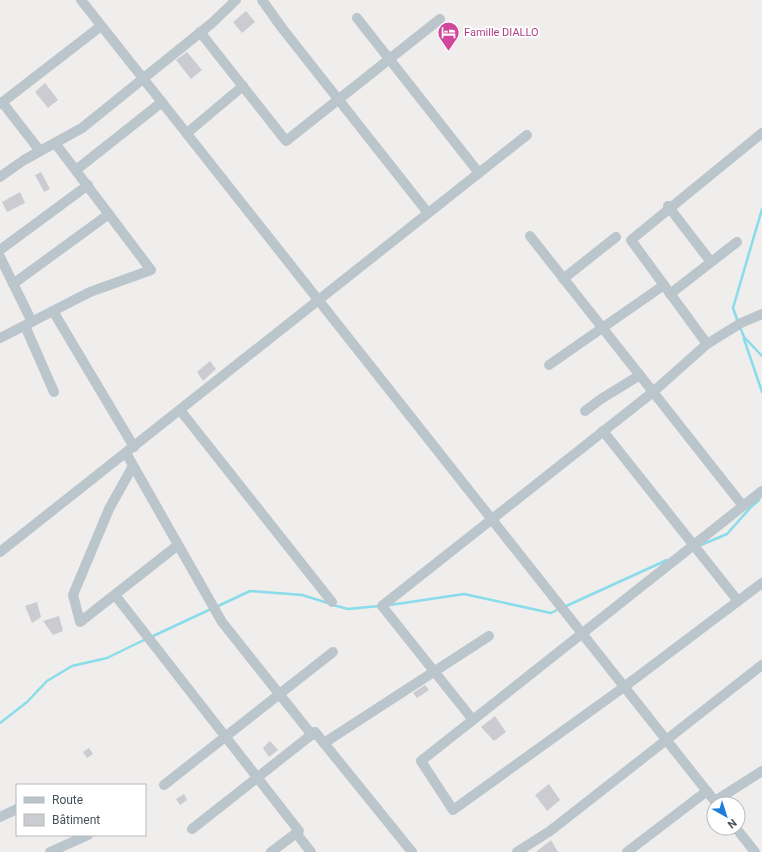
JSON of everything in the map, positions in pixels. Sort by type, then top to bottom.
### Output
[{"type":"street","points":[[81,0],[711,796]]},
{"type":"street","points":[[0,177],[24,160],[82,128],[200,32],[236,0]]},
{"type":"street","points":[[262,0],[282,28],[428,213]]},
{"type":"street","points":[[357,18],[479,173]]},
{"type":"street","points":[[200,32],[286,141],[440,19]]},
{"type":"street","points":[[40,151],[1,103],[102,26]]},
{"type":"street","points":[[187,134],[243,86]]},
{"type":"street","points":[[76,170],[162,102]]},
{"type":"street","points":[[707,344],[631,240],[669,207],[762,133]]},
{"type":"street","points":[[0,552],[527,135]]},
{"type":"street","points":[[0,338],[90,292],[152,270],[55,143]]},
{"type":"street","points":[[0,250],[88,185]]},
{"type":"street","points":[[669,207],[711,262]]},
{"type":"street","points":[[0,281],[11,280],[109,214]]},
{"type":"street","points":[[530,236],[743,506]]},
{"type":"street","points":[[563,279],[616,237]]},
{"type":"street","points":[[670,294],[737,242]]},
{"type":"street","points":[[0,258],[11,280],[54,392]]},
{"type":"street","points":[[549,365],[664,285]]},
{"type":"street","points":[[53,311],[130,450],[133,466],[222,622],[312,735]]},
{"type":"street","points":[[473,720],[382,606],[653,392],[707,344],[741,323],[762,314]]},
{"type":"street","points":[[585,411],[601,399],[640,376]]},
{"type":"street","points":[[180,410],[332,602]]},
{"type":"street","points":[[603,431],[738,601]]},
{"type":"street","points":[[133,466],[109,509],[73,595],[80,622],[178,545]]},
{"type":"street","points":[[762,491],[421,761],[453,810],[624,687],[762,583]]},
{"type":"street","points":[[115,594],[299,831],[270,852]]},
{"type":"street","points":[[324,743],[489,636]]},
{"type":"street","points":[[164,786],[332,652]]},
{"type":"street","points":[[517,852],[550,831],[762,665]]},
{"type":"street","points":[[192,829],[315,732],[412,852]]},
{"type":"street","points":[[725,796],[762,771]]},
{"type":"street","points":[[627,852],[707,791]]},
{"type":"street","points":[[0,816],[16,809]]},
{"type":"street","points":[[296,833],[311,852]]},
{"type":"street","points":[[50,852],[86,836]]},
{"type":"street","points":[[741,852],[752,849],[742,836]]},
{"type":"building","points":[[246,11],[255,22],[242,33],[233,22]]},
{"type":"building","points":[[187,52],[202,70],[191,79],[176,60]]},
{"type":"building","points":[[45,83],[58,100],[48,108],[35,92]]},
{"type":"building","points":[[41,172],[50,189],[44,192],[35,175]]},
{"type":"building","points":[[20,192],[25,203],[7,212],[2,202]]},
{"type":"building","points":[[210,361],[216,369],[203,381],[197,372]]},
{"type":"building","points":[[37,602],[41,617],[32,623],[25,606]]},
{"type":"building","points":[[59,616],[63,631],[53,635],[43,621]]},
{"type":"building","points":[[425,685],[429,690],[417,698],[413,693]]},
{"type":"building","points":[[495,716],[506,732],[494,741],[481,727]]},
{"type":"building","points":[[270,741],[278,750],[269,757],[263,748]]},
{"type":"building","points":[[89,748],[93,754],[87,758],[83,752]]},
{"type":"building","points":[[549,784],[560,800],[547,811],[535,795]]},
{"type":"building","points":[[184,794],[187,800],[180,805],[176,799]]},
{"type":"building","points":[[551,840],[558,852],[536,852]]},
{"type":"waterway","points":[[738,322],[733,308],[762,209]]},
{"type":"waterway","points":[[740,327],[744,337],[762,356]]},
{"type":"waterway","points":[[744,339],[762,392]]},
{"type":"waterway","points":[[701,545],[727,534],[759,500]]},
{"type":"waterway","points":[[564,607],[667,560]]},
{"type":"waterway","points":[[216,607],[250,591],[302,595],[328,603]]},
{"type":"waterway","points":[[390,605],[464,594],[551,613],[559,609]]},
{"type":"waterway","points":[[333,605],[348,609],[379,606]]},
{"type":"waterway","points":[[151,637],[211,609]]},
{"type":"waterway","points":[[0,723],[27,702],[47,681],[72,666],[107,658],[146,639]]},
{"type":"place","name":"Famille DIALLO","points":[[448,52]]}]
